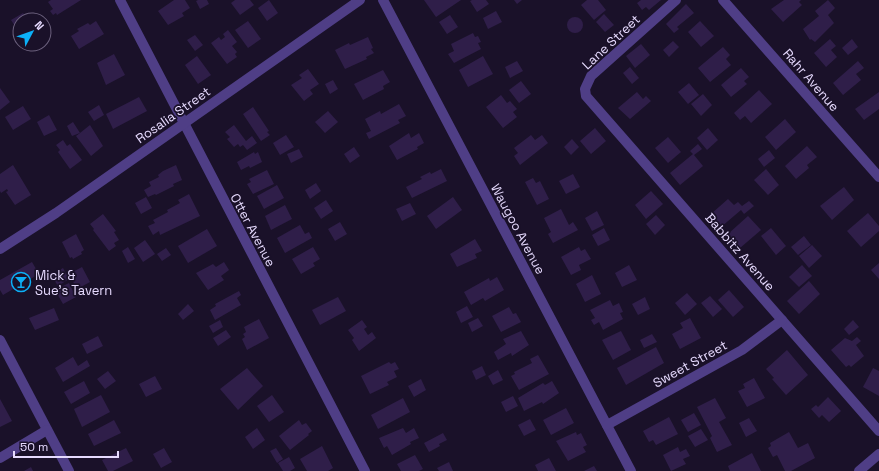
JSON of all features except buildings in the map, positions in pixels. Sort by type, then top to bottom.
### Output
[{"type":"street","name":"Otter Avenue","points":[[120,0],[365,471]]},
{"type":"street","name":"Rosalia Street","points":[[0,249],[56,213],[360,0]]},
{"type":"street","name":"Waugoo Avenue","points":[[383,0],[631,471]]},
{"type":"street","name":"Lane Street","points":[[585,89],[591,76],[676,0]]},
{"type":"street","name":"Rahr Avenue","points":[[724,0],[879,177]]},
{"type":"street","name":"Babbitz Avenue","points":[[585,89],[590,101],[879,431]]},
{"type":"street","name":"Sweet Street","points":[[607,425],[719,364],[742,350],[782,320]]},
{"type":"street","points":[[0,340],[69,471]]},
{"type":"street","points":[[0,458],[47,430]]},
{"type":"street","points":[[860,471],[879,454]]},
{"type":"place","name":"Mick & Sue's Tavern","points":[[21,282]]}]
